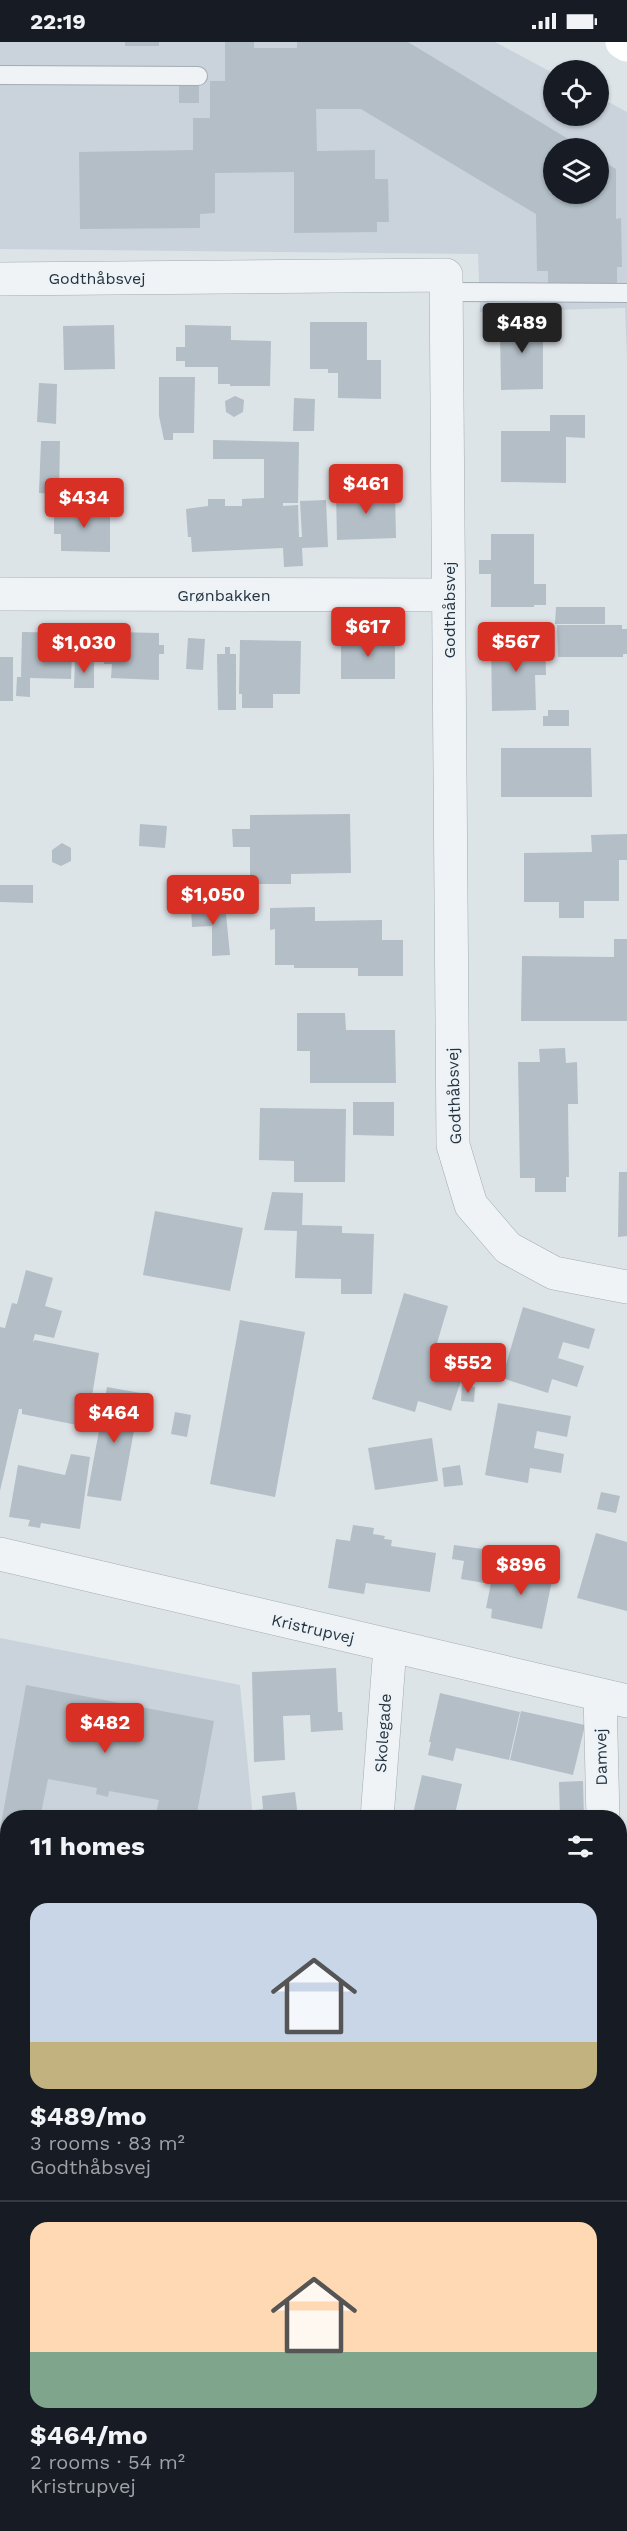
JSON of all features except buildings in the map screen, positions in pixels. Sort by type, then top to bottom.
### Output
[{"type":"street","points":[[622,42],[627,45]]},
{"type":"street","name":"Godthåbsvej","points":[[0,279],[446,275],[453,1145],[471,1205],[508,1248],[554,1273],[627,1287]]},
{"type":"street","name":"Grønbakken","points":[[0,594],[448,595]]},
{"type":"street","name":"Kristrupvej","points":[[0,1554],[613,1698]]},
{"type":"street","name":"Skolegade","points":[[378,1810],[390,1647]]},
{"type":"street","name":"Damvej","points":[[604,1810],[613,1698]]},
{"type":"lane","points":[[0,75],[198,76]]},
{"type":"lane","points":[[446,292],[627,293]]},
{"type":"shaded area","points":[[0,42],[495,42],[543,68],[543,126],[609,126],[609,102],[627,112],[627,358],[625,308],[480,312],[478,254],[0,249]]},
{"type":"shaded area","points":[[0,1638],[240,1685],[252,1810],[0,1810]]}]
